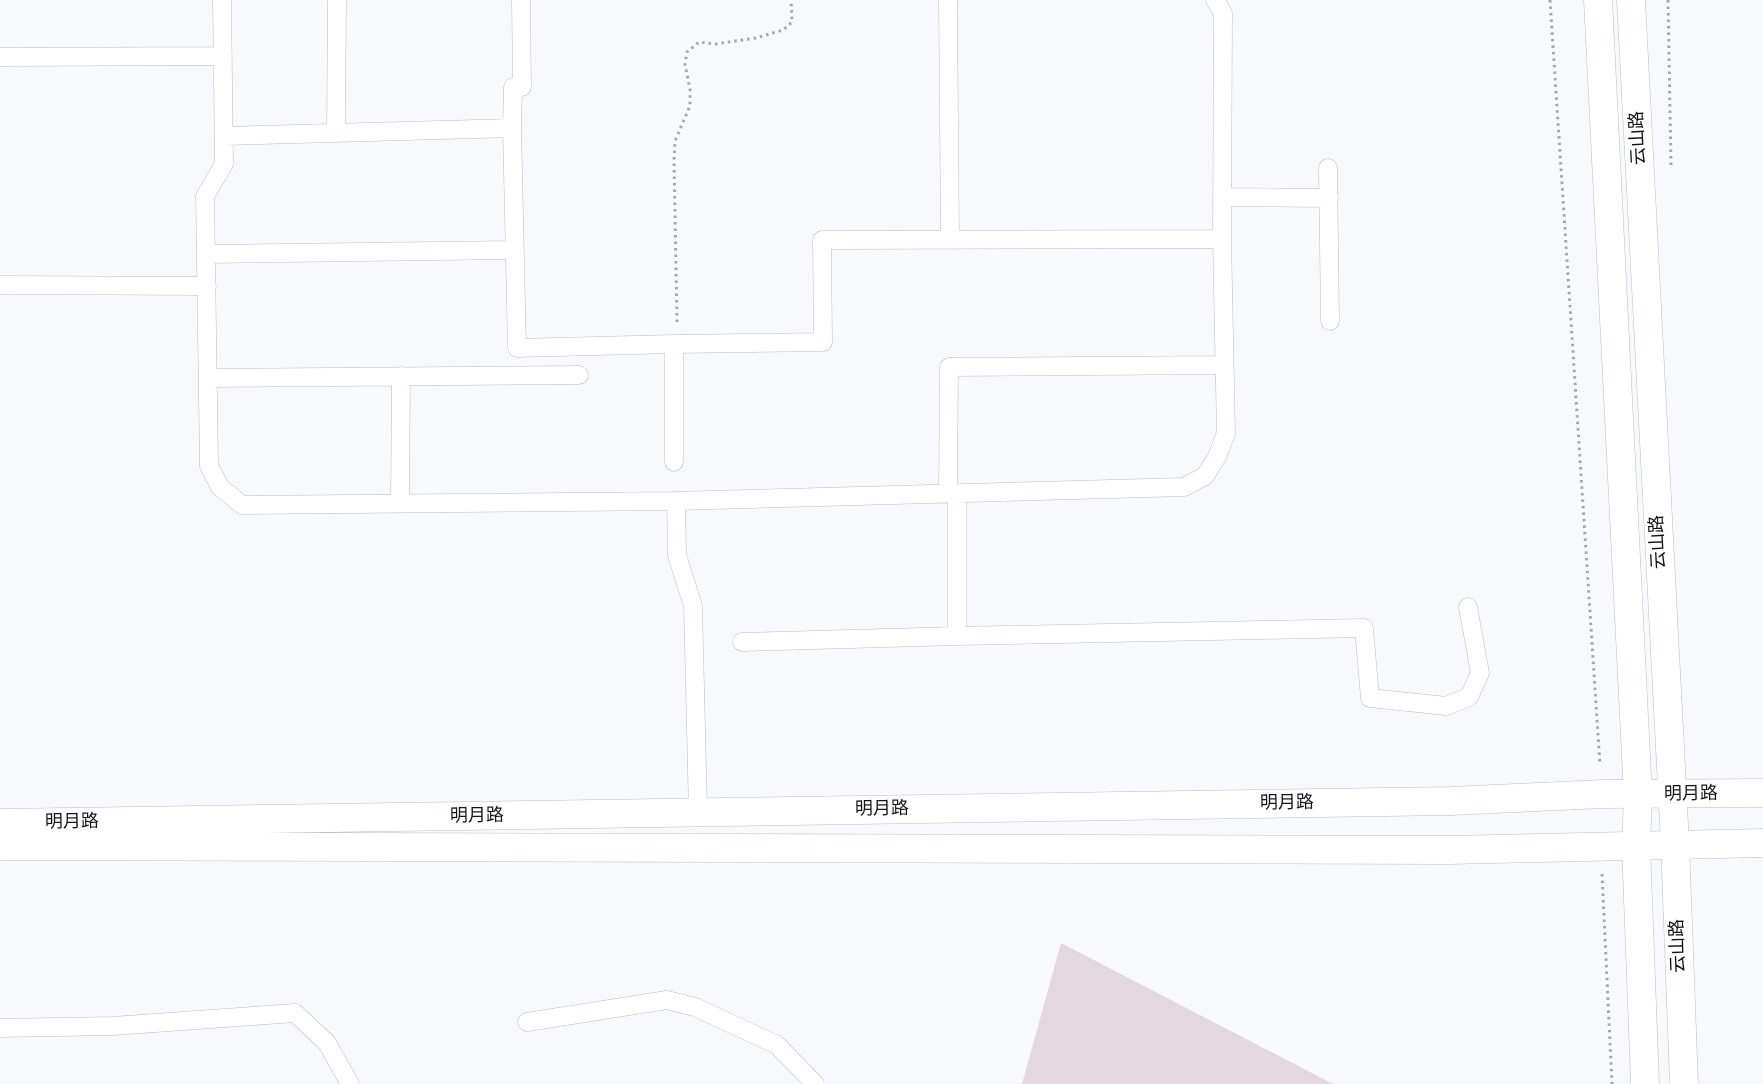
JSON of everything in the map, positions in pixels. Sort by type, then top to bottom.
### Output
[{"type":"street","name":"云山路","points":[[1598,0],[1638,796],[1636,846],[1645,1084]]},
{"type":"street","name":"云山路","points":[[1631,0],[1675,844],[1684,1084]]},
{"type":"street","name":"明月路","points":[[0,823],[1451,801],[1602,794],[1638,796],[1763,793]]},
{"type":"street","name":"明月路","points":[[0,846],[1449,850],[1602,845],[1763,843]]},
{"type":"lane","points":[[222,0],[224,164],[205,196],[210,466],[220,487],[242,505],[675,501],[1184,486],[1198,480],[1205,476],[1218,457],[1226,433],[1222,239],[1223,13],[1215,0]]},
{"type":"lane","points":[[336,132],[337,0]]},
{"type":"lane","points":[[521,0],[522,87],[513,87],[512,128],[513,250],[517,348],[823,342],[822,240],[1222,239]]},
{"type":"lane","points":[[948,0],[950,240]]},
{"type":"lane","points":[[0,57],[222,56]]},
{"type":"lane","points":[[224,136],[512,128]]},
{"type":"lane","points":[[1328,168],[1330,321]]},
{"type":"lane","points":[[1222,197],[1329,198]]},
{"type":"lane","points":[[206,254],[513,250]]},
{"type":"lane","points":[[0,285],[207,286]]},
{"type":"lane","points":[[674,462],[676,344]]},
{"type":"lane","points":[[958,636],[949,367],[1224,365]]},
{"type":"lane","points":[[208,378],[579,375]]},
{"type":"lane","points":[[400,504],[401,376]]},
{"type":"lane","points":[[675,501],[677,555],[693,606],[698,812]]},
{"type":"lane","points":[[742,642],[1364,628],[1370,698],[1446,706],[1469,697],[1480,673],[1468,608]]},
{"type":"lane","points":[[527,1022],[667,1000],[703,1010],[777,1045],[815,1084]]},
{"type":"lane","points":[[0,1028],[112,1026],[295,1013],[327,1043],[350,1084]]},
{"type":"path","points":[[676,344],[674,160],[675,141],[690,106],[690,89],[685,64],[687,52],[699,42],[715,44],[756,38],[782,30],[792,22],[791,0]]},
{"type":"path","points":[[1550,0],[1602,794]]},
{"type":"path","points":[[1602,845],[1612,1084]]},
{"type":"building","points":[[1061,943],[1333,1084],[1022,1084]]}]
